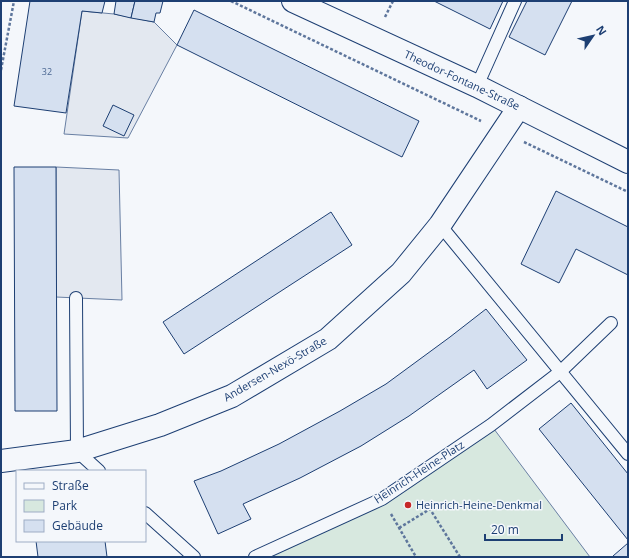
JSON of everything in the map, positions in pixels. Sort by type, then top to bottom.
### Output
[{"type":"street","name":"Theodor-Fontane-Straße","points":[[294,1],[477,86],[628,162]]},
{"type":"street","name":"Andersen-Nexö-Straße","points":[[1,461],[77,451],[160,425],[232,396],[328,339],[401,273],[440,225],[519,107]]},
{"type":"lane","points":[[477,86],[516,1]]},
{"type":"lane","points":[[440,225],[628,454]]},
{"type":"lane","points":[[76,298],[77,451],[98,470]]},
{"type":"lane","name":"Heinrich-Heine-Platz","points":[[255,557],[267,555],[382,499],[491,425],[560,372],[611,323]]},
{"type":"lane","points":[[146,514],[194,557]]},
{"type":"path","points":[[1,70],[14,1]]},
{"type":"path","points":[[231,1],[628,192]]},
{"type":"path","points":[[385,17],[393,1]]},
{"type":"path","points":[[399,528],[430,509],[460,557]]},
{"type":"path","points":[[390,513],[416,557]]},
{"type":"green space","points":[[491,425],[590,557],[268,557],[382,499]]},
{"type":"shaded area","points":[[82,11],[114,14],[154,22],[177,45],[128,138],[64,134]]},
{"type":"shaded area","points":[[56,167],[119,170],[122,300],[56,297]]},
{"type":"building","points":[[30,1],[105,1],[102,13],[82,11],[66,113],[14,106]]},
{"type":"building","points":[[116,1],[135,1],[131,18],[114,14]]},
{"type":"building","points":[[135,1],[163,1],[160,13],[156,13],[154,22],[131,18]]},
{"type":"building","points":[[434,1],[503,1],[490,29]]},
{"type":"building","points":[[527,1],[572,1],[545,55],[509,37]]},
{"type":"building","points":[[194,10],[419,121],[402,157],[177,45]]},
{"type":"building","points":[[113,105],[134,115],[124,136],[103,126]]},
{"type":"building","points":[[14,167],[56,167],[57,411],[15,411]]},
{"type":"building","points":[[556,191],[628,227],[628,275],[576,249],[559,283],[521,264]]},
{"type":"building","points":[[331,212],[352,245],[184,354],[163,322]]},
{"type":"building","points":[[486,309],[527,360],[487,389],[474,370],[409,416],[361,446],[300,478],[243,504],[251,519],[218,534],[194,481],[221,471],[279,444],[386,384]]},
{"type":"building","points":[[571,403],[628,474],[628,540],[539,429]]},
{"type":"building","points":[[36,542],[105,542],[107,557],[38,557]]},
{"type":"building","points":[[628,543],[628,557],[613,556]]},
{"type":"place","name":"Heinrich-Heine-Denkmal","points":[[408,505]]}]
